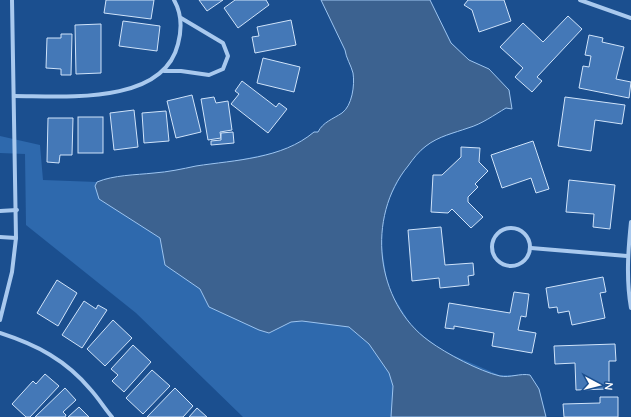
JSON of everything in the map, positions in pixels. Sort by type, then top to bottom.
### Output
[{"type":"street","points":[[0,320],[12,272],[16,238],[17,210],[12,0]]},
{"type":"street","points":[[14,96],[63,96],[114,92],[145,84],[164,71],[177,50],[181,35],[181,18],[174,0]]},
{"type":"street","points":[[580,0],[631,18]]},
{"type":"street","points":[[164,71],[181,71],[209,75],[223,70],[228,56],[223,42],[181,18]]},
{"type":"street","points":[[0,211],[17,210]]},
{"type":"street","points":[[631,222],[627,256],[631,308]]},
{"type":"street","points":[[510,227],[523,231],[528,236],[531,248],[526,259],[521,264],[511,266],[504,265],[496,259],[492,246],[496,235],[501,230],[510,227]]},
{"type":"street","points":[[0,237],[16,238]]},
{"type":"street","points":[[531,248],[627,256]]},
{"type":"street","points":[[0,333],[36,346],[60,360],[72,369],[92,390],[112,417]]},
{"type":"shaded area","points":[[321,0],[430,0],[451,42],[469,60],[489,69],[509,90],[512,109],[506,108],[481,123],[435,140],[416,155],[403,172],[390,197],[383,218],[381,241],[388,288],[413,328],[443,351],[499,375],[530,375],[539,389],[546,417],[243,417],[136,313],[26,225],[25,154],[0,153],[0,136],[40,145],[43,180],[97,182],[107,178],[164,172],[229,162],[281,151],[294,146],[314,132],[318,132],[325,123],[345,110],[352,95],[354,83],[353,73],[345,50]]},
{"type":"shaded area","points":[[321,0],[430,0],[451,43],[469,60],[489,69],[509,90],[512,109],[506,108],[478,124],[436,140],[423,148],[412,161],[395,187],[386,209],[382,234],[382,258],[388,282],[397,304],[411,324],[429,341],[463,362],[500,376],[530,375],[539,389],[546,417],[391,417],[393,386],[389,373],[369,344],[349,327],[302,321],[291,322],[269,333],[259,330],[209,307],[200,289],[165,265],[160,238],[99,199],[95,186],[97,182],[117,177],[242,160],[273,153],[288,148],[314,132],[318,132],[325,123],[342,113],[348,105],[352,95],[354,83],[353,73],[345,50]]},
{"type":"building","points":[[106,0],[154,0],[151,19],[104,13]]},
{"type":"building","points":[[199,0],[223,0],[207,11]]},
{"type":"building","points":[[235,0],[266,0],[269,5],[238,28],[224,8]]},
{"type":"building","points":[[468,0],[504,0],[511,21],[479,32],[472,10],[464,5]]},
{"type":"building","points":[[568,16],[582,29],[537,77],[542,81],[532,92],[515,77],[523,68],[500,47],[523,23],[543,42]]},
{"type":"building","points":[[291,20],[296,45],[255,53],[252,37],[259,36],[257,27]]},
{"type":"building","points":[[123,21],[160,26],[157,51],[119,46]]},
{"type":"building","points":[[101,24],[101,73],[76,74],[75,25]]},
{"type":"building","points":[[61,34],[72,34],[71,75],[61,75],[61,69],[46,68],[47,38],[61,38]]},
{"type":"building","points":[[589,35],[603,38],[602,42],[624,47],[616,79],[631,82],[629,98],[579,88],[583,66],[589,67],[591,56],[585,55]]},
{"type":"building","points":[[263,58],[300,67],[294,92],[257,83]]},
{"type":"building","points":[[242,81],[276,107],[279,103],[287,109],[268,133],[231,104],[239,94],[235,91]]},
{"type":"building","points":[[192,95],[201,132],[176,138],[167,101]]},
{"type":"building","points":[[214,97],[216,103],[228,101],[232,130],[220,132],[221,138],[208,140],[201,99]]},
{"type":"building","points":[[565,97],[625,105],[622,124],[595,120],[591,151],[558,146]]},
{"type":"building","points":[[134,110],[138,147],[114,150],[110,113]]},
{"type":"building","points":[[166,111],[169,141],[144,143],[142,113]]},
{"type":"building","points":[[78,117],[103,117],[103,153],[78,153]]},
{"type":"building","points":[[48,118],[73,118],[72,155],[60,155],[59,163],[47,162]]},
{"type":"building","points":[[233,132],[234,143],[211,145],[211,141],[221,140],[221,133]]},
{"type":"building","points":[[533,141],[549,189],[536,193],[531,178],[502,188],[491,155]]},
{"type":"building","points":[[461,147],[480,148],[479,162],[488,171],[475,184],[478,187],[468,197],[468,202],[483,217],[471,228],[452,209],[448,213],[431,212],[433,175],[442,175],[461,157]]},
{"type":"building","points":[[569,180],[615,185],[610,229],[593,227],[594,214],[566,212]]},
{"type":"building","points":[[441,227],[445,265],[473,263],[474,275],[468,276],[469,285],[440,288],[439,278],[412,281],[408,230]]},
{"type":"building","points":[[603,277],[606,292],[600,293],[605,318],[572,325],[569,311],[558,313],[557,307],[549,308],[546,288]]},
{"type":"building","points":[[57,280],[77,293],[58,326],[37,313]]},
{"type":"building","points":[[514,292],[529,294],[526,317],[521,316],[518,330],[536,333],[532,353],[492,346],[494,333],[454,326],[454,329],[445,328],[449,303],[510,313]]},
{"type":"building","points":[[84,301],[96,309],[98,305],[107,310],[82,348],[62,335]]},
{"type":"building","points":[[113,320],[132,338],[105,366],[87,349]]},
{"type":"building","points":[[615,344],[616,361],[609,361],[609,389],[576,390],[575,363],[555,364],[554,346]]},
{"type":"building","points":[[133,345],[151,362],[124,392],[112,381],[118,375],[111,369]]},
{"type":"building","points":[[152,370],[170,386],[143,414],[126,398]]},
{"type":"building","points":[[45,374],[59,386],[30,417],[26,417],[12,404],[33,381],[36,384]]},
{"type":"building","points":[[65,388],[76,400],[63,412],[66,415],[65,417],[35,417]]},
{"type":"building","points":[[175,388],[193,406],[183,417],[147,417]]},
{"type":"building","points":[[600,397],[618,397],[618,417],[564,417],[563,404],[600,403]]},
{"type":"building","points":[[79,407],[89,417],[68,417]]},
{"type":"building","points":[[197,408],[207,417],[189,417]]}]
